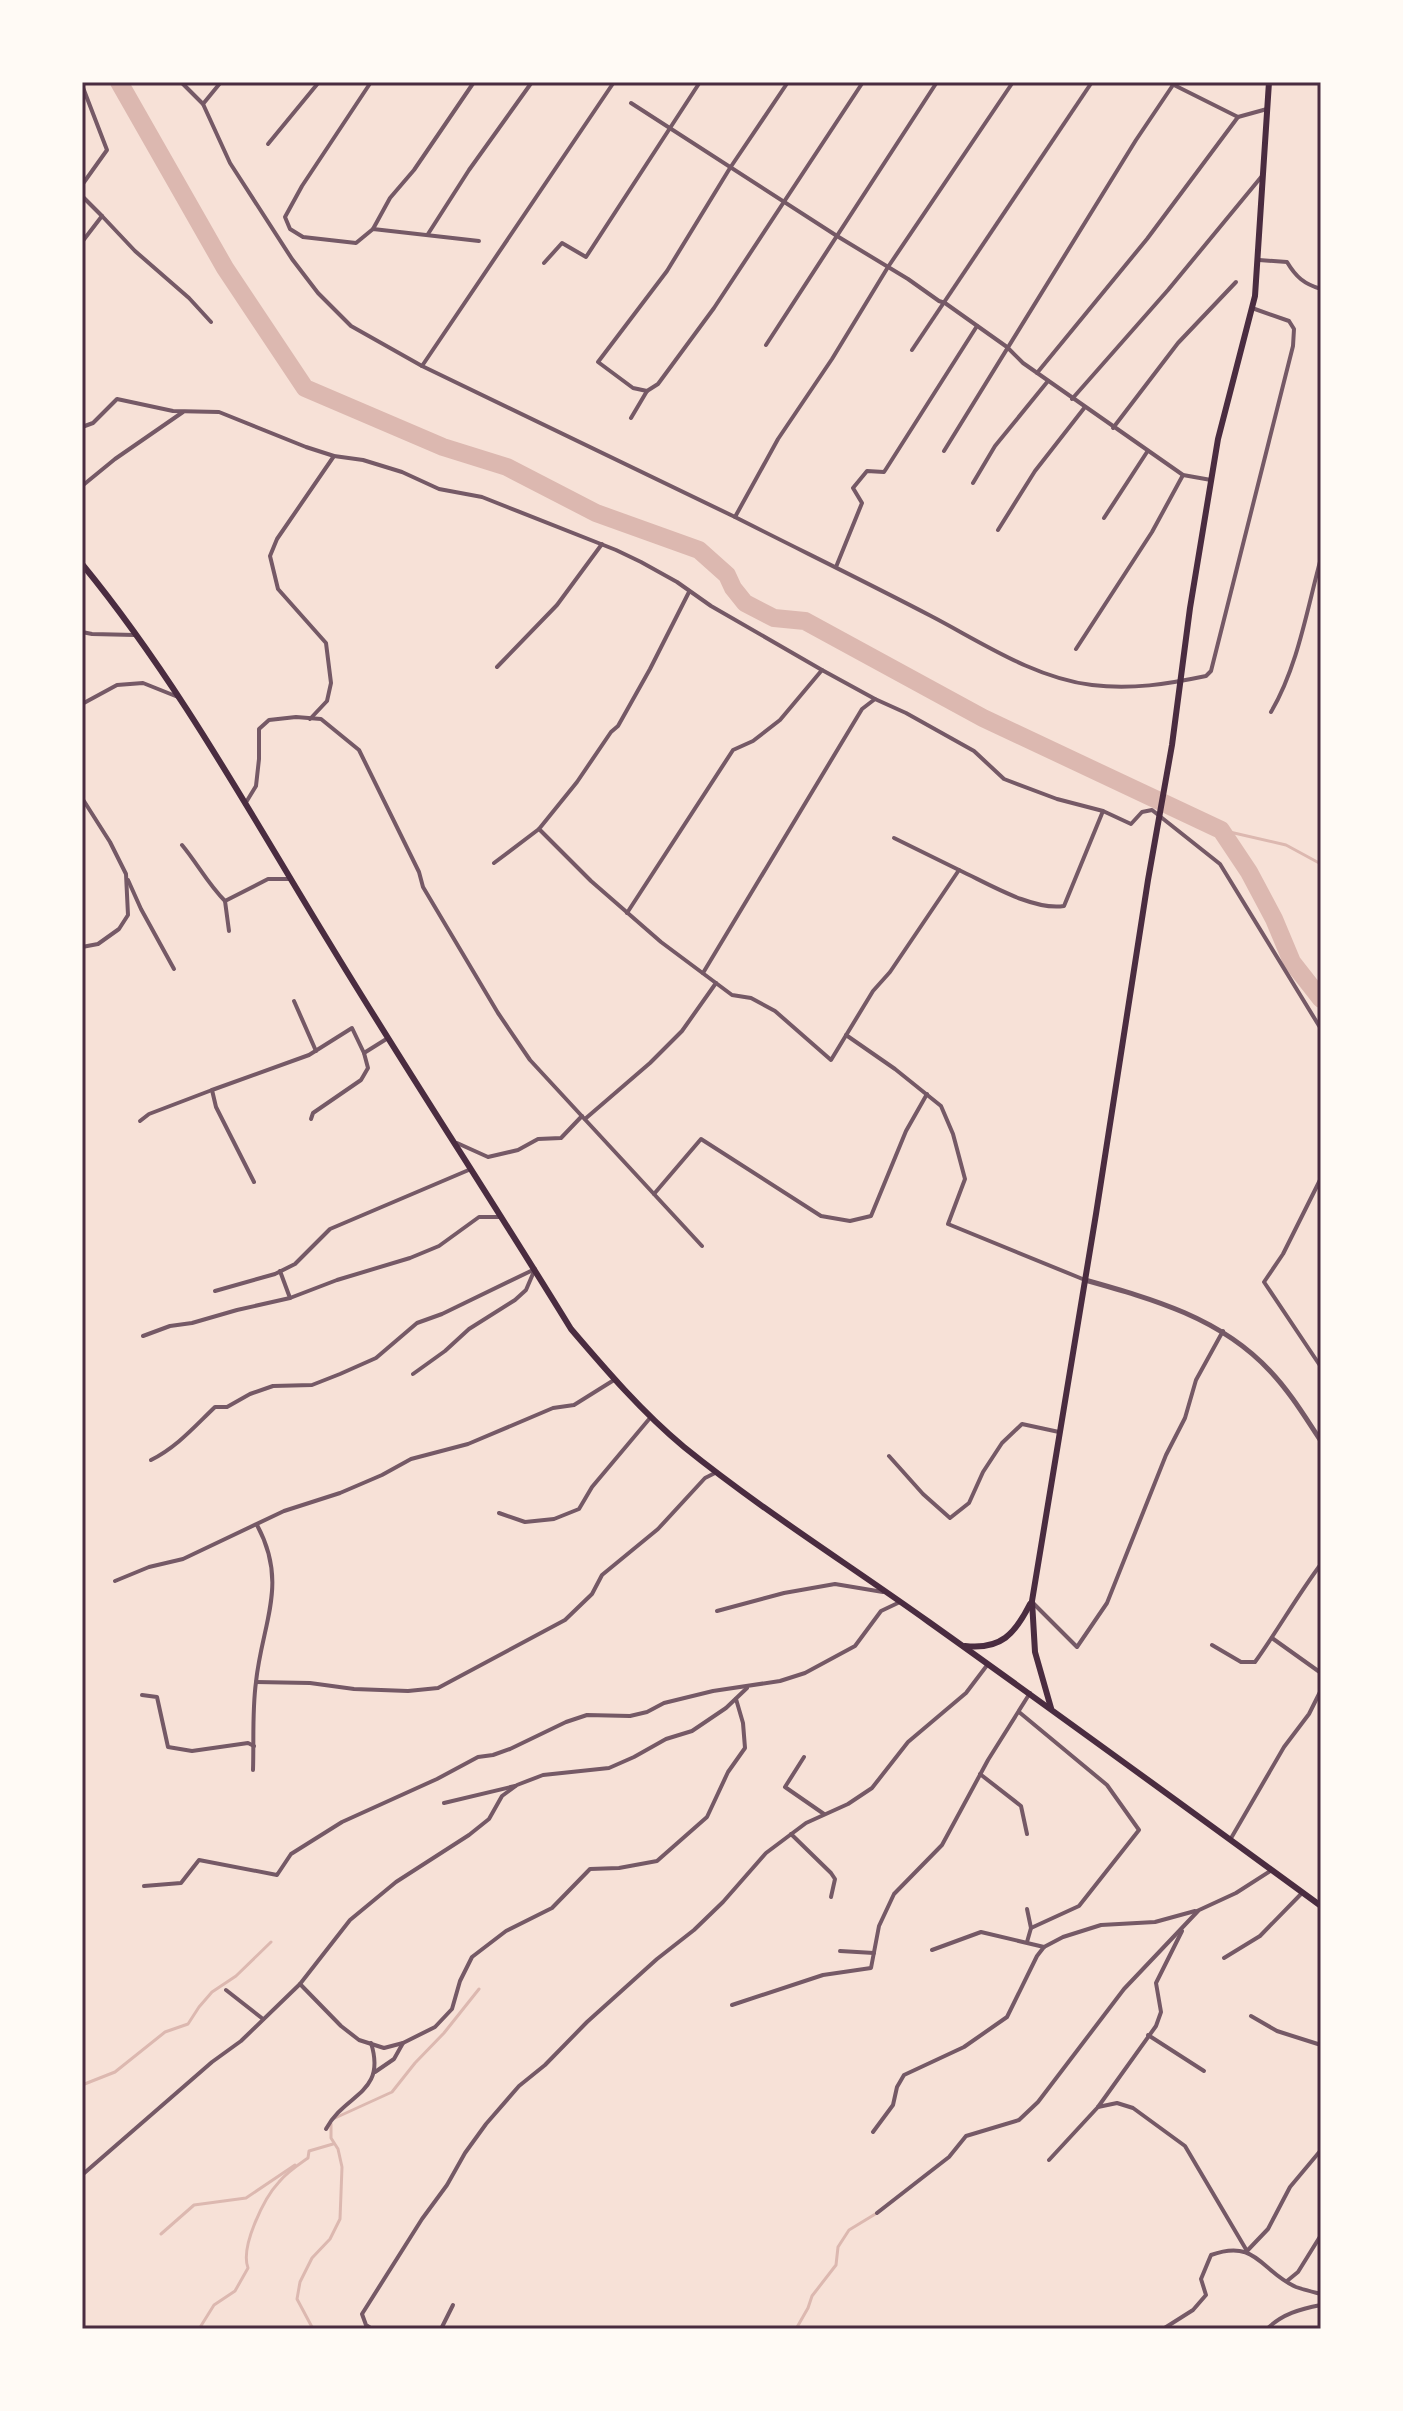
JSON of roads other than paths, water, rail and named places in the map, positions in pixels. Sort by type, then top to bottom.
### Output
[{"type":"main road","points":[[1051,1709],[1035,1652],[1032,1601],[1172,745],[1211,480],[1218,439],[1252,308],[1259,260],[1269,82]]},
{"type":"main road","points":[[82,564],[180,698],[571,1329],[614,1380],[683,1446],[801,1534],[1030,1693],[1321,1906]]},
{"type":"main road","points":[[962,1645],[979,1647],[1005,1639],[1032,1601]]},
{"type":"street","points":[[181,82],[203,104],[230,163],[292,259],[318,293],[351,326],[422,366],[836,567],[1002,654],[1057,678],[1092,685],[1146,687],[1206,676],[1211,671],[1293,346],[1294,329],[1289,321],[1252,308]]},
{"type":"street","points":[[203,104],[221,82]]},
{"type":"street","points":[[268,144],[319,82]]},
{"type":"street","points":[[371,82],[285,217],[290,229],[303,237],[356,243],[373,229],[390,198],[414,170],[474,82]]},
{"type":"street","points":[[428,234],[532,82]]},
{"type":"street","points":[[422,366],[614,82]]},
{"type":"street","points":[[544,263],[562,243],[586,257],[700,82]]},
{"type":"street","points":[[647,391],[633,388],[598,362],[667,271],[730,168],[788,82]]},
{"type":"street","points":[[631,418],[647,391],[658,384],[714,308],[863,82]]},
{"type":"street","points":[[766,345],[937,82]]},
{"type":"street","points":[[735,517],[778,439],[888,267],[1013,82]]},
{"type":"street","points":[[912,350],[1092,82]]},
{"type":"street","points":[[944,451],[1170,84],[1238,117]]},
{"type":"street","points":[[82,85],[107,150],[82,185]]},
{"type":"street","points":[[631,103],[945,303],[1147,452],[1183,475],[1211,480]]},
{"type":"street","points":[[1036,373],[1147,239],[1238,117],[1267,109]]},
{"type":"street","points":[[1072,399],[1262,176]]},
{"type":"street","points":[[82,196],[211,322]]},
{"type":"street","points":[[82,242],[102,216]]},
{"type":"street","points":[[373,229],[479,241]]},
{"type":"street","points":[[1259,260],[1287,262],[1295,275],[1307,285],[1321,289]]},
{"type":"street","points":[[1113,428],[1178,343],[1236,282]]},
{"type":"street","points":[[836,567],[862,503],[853,488],[867,471],[884,472],[977,326]]},
{"type":"street","points":[[973,483],[995,446],[1048,381]]},
{"type":"street","points":[[82,427],[93,423],[117,399],[173,411],[219,412],[334,456],[363,460],[402,472],[439,489],[482,497],[641,562],[822,670],[974,751],[1004,779],[1057,799],[1103,811],[1131,824],[1142,812],[1152,810],[1220,864],[1321,1029]]},
{"type":"street","points":[[998,530],[1035,471],[1085,407]]},
{"type":"street","points":[[82,486],[184,411]]},
{"type":"street","points":[[1104,518],[1147,452]]},
{"type":"street","points":[[310,719],[327,701],[331,683],[326,643],[278,589],[270,556],[277,539],[334,456]]},
{"type":"street","points":[[1076,649],[1152,532],[1183,475]]},
{"type":"street","points":[[497,667],[557,605],[602,544]]},
{"type":"street","points":[[1271,712],[1291,666],[1321,558]]},
{"type":"street","points":[[494,863],[539,829],[618,726],[689,592]]},
{"type":"street","points":[[82,632],[135,635]]},
{"type":"street","points":[[627,913],[733,750],[753,741],[780,720],[822,670]]},
{"type":"street","points":[[82,704],[117,685],[143,683],[180,698]]},
{"type":"street","points":[[703,973],[862,709],[875,699]]},
{"type":"street","points":[[245,804],[256,786],[259,729],[269,720],[296,717],[321,719],[359,750],[419,872],[423,887],[498,1013],[530,1060],[702,1246]]},
{"type":"street","points":[[82,798],[110,842],[141,909],[174,969]]},
{"type":"street","points":[[894,838],[1018,898],[1054,908],[1064,906],[1103,811]]},
{"type":"street","points":[[539,829],[627,913],[732,995],[751,998],[775,1011],[831,1060],[873,991],[890,972],[959,870]]},
{"type":"street","points":[[182,845],[225,901],[229,931]]},
{"type":"street","points":[[82,947],[98,944],[119,929],[128,915],[126,874]]},
{"type":"street","points":[[225,901],[268,879],[290,879]]},
{"type":"street","points":[[454,1142],[488,1157],[518,1150],[538,1139],[561,1138],[650,1063],[682,1031],[716,983]]},
{"type":"street","points":[[294,1001],[316,1051]]},
{"type":"street","points":[[140,1121],[149,1114],[316,1051],[352,1028],[368,1068],[361,1080],[313,1113],[311,1119]]},
{"type":"street","points":[[846,1035],[941,1106],[953,1134],[965,1179],[948,1224],[1085,1280],[1158,1301],[1223,1331],[1250,1351],[1273,1374],[1321,1441]]},
{"type":"street","points":[[364,1053],[388,1038]]},
{"type":"street","points":[[212,1090],[216,1107],[254,1182]]},
{"type":"street","points":[[654,1194],[701,1139],[821,1216],[850,1221],[871,1216],[906,1131],[927,1094]]},
{"type":"street","points":[[215,1291],[295,1264],[330,1229],[471,1169]]},
{"type":"street","points":[[1321,1178],[1274,1272],[1264,1282],[1321,1367]]},
{"type":"street","points":[[143,1336],[170,1326],[290,1298],[439,1246],[479,1217],[502,1217]]},
{"type":"street","points":[[413,1374],[469,1329],[515,1300],[526,1290],[535,1269]]},
{"type":"street","points":[[151,1460],[185,1438],[215,1407],[227,1407],[273,1386],[312,1385],[340,1374],[376,1358],[417,1323],[535,1269]]},
{"type":"street","points":[[280,1271],[290,1298]]},
{"type":"street","points":[[1032,1601],[1077,1647],[1107,1603],[1166,1455],[1185,1418],[1196,1380],[1223,1331]]},
{"type":"street","points":[[115,1581],[149,1567],[183,1559],[305,1503],[340,1493],[382,1475],[411,1459],[468,1444],[553,1408],[574,1405],[614,1380]]},
{"type":"street","points":[[499,1513],[525,1522],[554,1519],[579,1509],[592,1487],[652,1416]]},
{"type":"street","points":[[889,1456],[923,1494],[950,1518],[969,1503],[983,1472],[1002,1443],[1022,1424],[1059,1432]]},
{"type":"street","points":[[256,1682],[408,1691],[438,1688],[565,1620],[592,1594],[602,1575],[639,1546],[705,1478],[717,1471]]},
{"type":"street","points":[[253,1770],[256,1682],[274,1593],[273,1573],[257,1524]]},
{"type":"street","points":[[1212,1645],[1241,1662],[1255,1662],[1321,1564]]},
{"type":"street","points":[[717,1611],[784,1593],[835,1584],[886,1592]]},
{"type":"street","points":[[144,1886],[181,1883],[199,1860],[277,1875],[291,1854],[342,1822],[478,1757],[510,1749],[587,1715],[630,1716],[664,1703],[713,1691],[780,1681],[805,1673],[855,1646],[881,1611],[900,1602]]},
{"type":"street","points":[[1272,1638],[1321,1673]]},
{"type":"street","points":[[372,2329],[366,2325],[362,2314],[486,2124],[519,2086],[657,1959],[694,1930],[766,1853],[806,1823],[848,1804],[872,1788],[908,1742],[966,1693],[988,1664]]},
{"type":"street","points":[[444,1803],[517,1785],[543,1775],[609,1768],[666,1739],[692,1731],[726,1708],[749,1686]]},
{"type":"street","points":[[1230,1840],[1321,1690]]},
{"type":"street","points":[[732,2005],[823,1975],[871,1968],[879,1926],[894,1894],[942,1845],[980,1774],[1030,1693]]},
{"type":"street","points":[[142,1695],[157,1697],[168,1747],[192,1751],[248,1743],[254,1746]]},
{"type":"street","points":[[300,1984],[359,2040],[384,2048],[403,2043],[435,2027],[452,2009],[460,1981],[472,1957],[506,1931],[552,1908],[590,1869],[619,1868],[657,1861],[707,1817],[728,1772],[745,1748],[743,1723],[736,1699]]},
{"type":"street","points":[[1019,1712],[1107,1785],[1139,1830],[1079,1906],[1031,1928]]},
{"type":"street","points":[[804,1757],[785,1787],[824,1814]]},
{"type":"street","points":[[980,1774],[1021,1806],[1027,1834]]},
{"type":"street","points":[[82,2175],[212,2062],[241,2041],[300,1984],[350,1920],[396,1882],[489,1819],[502,1796],[517,1785]]},
{"type":"street","points":[[791,1834],[835,1879],[831,1897]]},
{"type":"street","points":[[873,2132],[893,2105],[897,2087],[904,2075],[964,2047],[1007,2017],[1044,1947],[1063,1937],[1101,1925],[1155,1922],[1198,1911],[1236,1893],[1272,1870]]},
{"type":"street","points":[[1224,1958],[1260,1936],[1302,1893]]},
{"type":"street","points":[[1027,1909],[1031,1928],[1027,1942]]},
{"type":"street","points":[[1049,2160],[1098,2107],[1156,2026],[1161,2012],[1156,1983],[1185,1925],[1198,1911]]},
{"type":"street","points":[[877,2213],[949,2157],[966,2136],[1019,2120],[1038,2102],[1124,1989],[1198,1911]]},
{"type":"street","points":[[932,1950],[981,1932],[1044,1947]]},
{"type":"street","points":[[840,1951],[874,1953]]},
{"type":"street","points":[[226,1990],[263,2019]]},
{"type":"street","points":[[1251,2016],[1277,2031],[1321,2045]]},
{"type":"street","points":[[1148,2035],[1204,2071]]},
{"type":"street","points":[[371,2043],[376,2059],[375,2072]]},
{"type":"street","points":[[326,2129],[333,2115],[358,2096],[375,2072],[394,2059],[403,2043]]},
{"type":"street","points":[[1098,2107],[1117,2103],[1133,2108],[1185,2146],[1247,2251],[1294,2286],[1321,2294]]},
{"type":"street","points":[[1163,2329],[1193,2310],[1206,2295],[1201,2279],[1211,2255],[1225,2250],[1247,2251],[1268,2229],[1290,2187],[1321,2150]]},
{"type":"street","points":[[1287,2281],[1298,2272],[1321,2235]]},
{"type":"street","points":[[441,2329],[453,2305]]},
{"type":"street","points":[[1267,2329],[1277,2319],[1300,2309],[1321,2305]]},
{"type":"waterway","points":[[119,82],[225,268],[305,388],[443,447],[507,467],[596,513],[699,550],[727,575],[745,603],[774,618],[805,621],[983,718],[1221,830],[1249,872],[1292,962],[1321,999]]},
{"type":"waterway","points":[[1221,830],[1286,845],[1321,864]]},
{"type":"waterway","points":[[82,2085],[115,2072],[165,2032],[188,2024],[212,1992],[236,1976],[271,1942]]},
{"type":"waterway","points":[[335,2118],[392,2092],[479,1989]]},
{"type":"waterway","points":[[313,2329],[297,2299],[300,2282],[312,2258],[330,2239],[340,2219],[342,2167],[338,2149],[331,2138],[331,2124]]},
{"type":"waterway","points":[[199,2329],[214,2305],[235,2291],[248,2268],[246,2259],[250,2236],[273,2189],[308,2158],[309,2151],[333,2144]]},
{"type":"waterway","points":[[161,2234],[194,2205],[246,2198],[295,2165]]},
{"type":"waterway","points":[[796,2329],[812,2296],[836,2265],[838,2247],[849,2230],[877,2213]]}]
